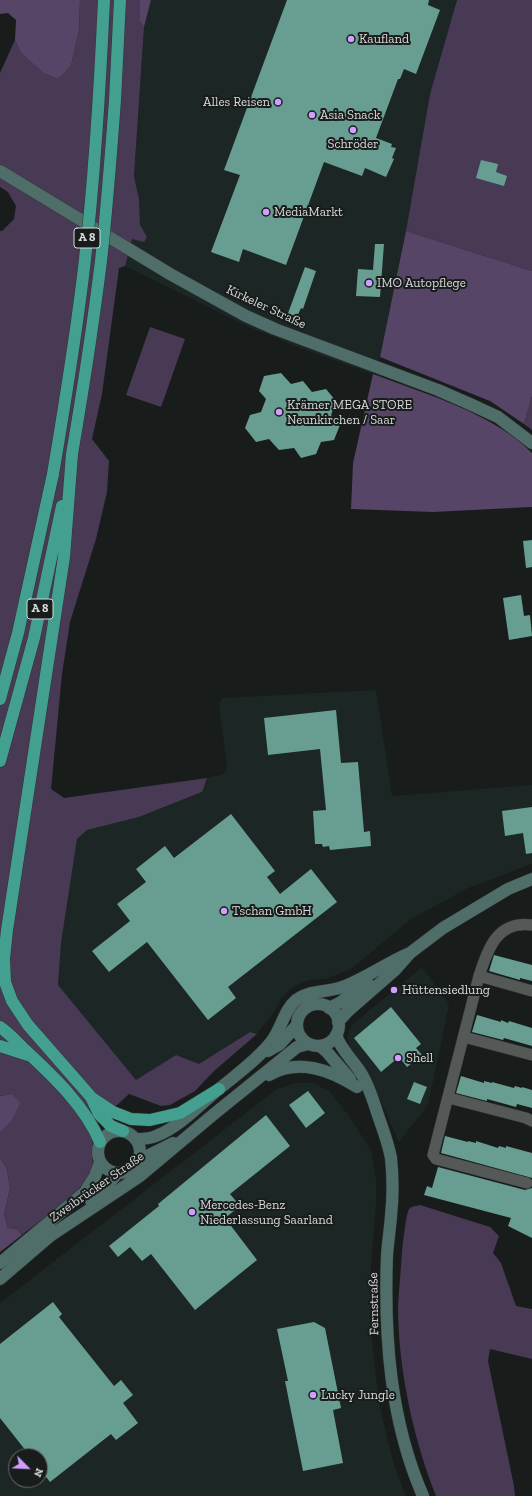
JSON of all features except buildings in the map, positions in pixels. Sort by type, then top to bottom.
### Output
[{"type":"highway","name":"A 8","points":[[0,699],[19,626],[53,474],[70,371],[85,259],[99,102],[104,0]]},
{"type":"highway","name":"A 8","points":[[0,761],[34,638],[72,454],[92,330],[109,177],[120,0]]},
{"type":"highway","points":[[72,454],[64,557],[4,959],[5,982],[12,1001],[28,1025],[91,1097],[100,1114],[111,1126],[123,1132]]},
{"type":"highway","points":[[0,1027],[56,1080],[76,1103],[94,1128],[100,1142]]},
{"type":"highway","points":[[0,1046],[32,1057]]},
{"type":"highway","points":[[91,1097],[113,1112],[131,1120],[150,1120],[180,1113],[219,1089]]},
{"type":"main road","name":"Kirkeler Straße","points":[[0,171],[170,274],[246,316],[274,329],[470,404],[498,418],[532,443]]},
{"type":"main road","name":"Zweibrücker Straße","points":[[338,1022],[348,1011],[395,970],[410,953],[463,915],[508,889],[532,879]]},
{"type":"main road","name":"Zweibrücker Straße","points":[[250,1064],[272,1042],[295,1001],[308,994],[332,991],[346,986],[393,960],[410,953]]},
{"type":"main road","name":"Zweibrücker Straße","points":[[329,1008],[341,1002],[393,960]]},
{"type":"main road","points":[[317,1005],[329,1008],[333,1012],[338,1022],[338,1029],[332,1041],[314,1045],[300,1036],[297,1025],[298,1019],[306,1009],[317,1005]]},
{"type":"main road","name":"Zweibrücker Straße","points":[[135,1140],[156,1136],[172,1128],[250,1064],[280,1044],[297,1025]]},
{"type":"main road","name":"Fernstraße","points":[[336,1035],[338,1043],[362,1073],[371,1093],[390,1157],[392,1180],[391,1216],[387,1253],[386,1306],[390,1362],[396,1408],[413,1474],[423,1496]]},
{"type":"main road","name":"Zweibrücker Straße","points":[[50,1236],[140,1176],[297,1047],[314,1045]]},
{"type":"main road","name":"Fernstraße","points":[[314,1045],[327,1052],[376,1110]]},
{"type":"main road","points":[[250,1086],[272,1074],[294,1066],[309,1066],[340,1076],[357,1087]]},
{"type":"main road","name":"Zweibrücker Straße","points":[[136,1164],[145,1157],[174,1142],[214,1114]]},
{"type":"main road","points":[[116,1131],[123,1132],[128,1133],[135,1140],[140,1152],[136,1164],[125,1172],[118,1173],[107,1170],[100,1162],[98,1148],[104,1136],[116,1131]]},
{"type":"main road","name":"Zweibrücker Straße","points":[[0,1263],[85,1192],[95,1176],[100,1162]]},
{"type":"main road","name":"Zweibrücker Straße","points":[[0,1278],[101,1192],[118,1173]]},
{"type":"street","points":[[527,1183],[434,1157],[433,1155],[479,976],[488,949],[499,934],[511,926],[526,924],[532,925]]},
{"type":"street","points":[[479,976],[532,991]]},
{"type":"street","points":[[464,1037],[532,1056]]},
{"type":"street","points":[[448,1098],[526,1118],[532,1121]]},
{"type":"shaded area","points":[[0,0],[80,0],[79,30],[71,66],[58,79],[43,73],[21,53],[15,40],[16,20],[8,13],[0,14]]},
{"type":"shaded area","points":[[80,0],[140,0],[140,22],[144,27],[134,176],[139,199],[140,225],[147,237],[144,242],[132,239],[125,266],[119,268],[102,394],[92,439],[109,461],[107,492],[96,539],[70,622],[62,674],[51,789],[64,798],[207,778],[202,792],[139,817],[87,830],[77,839],[61,943],[58,985],[136,1080],[176,1055],[199,1064],[250,1032],[257,1034],[214,1071],[195,1091],[170,1105],[161,1106],[129,1094],[91,1129],[93,1164],[91,1173],[87,1180],[70,1197],[22,1235],[17,1229],[8,1228],[4,1214],[10,1189],[7,1169],[0,1158],[0,1133],[11,1122],[12,1094],[0,1096],[0,231],[2,231],[14,219],[16,206],[8,192],[0,187],[0,73],[15,40],[21,53],[43,73],[58,79],[71,66],[79,30]]},
{"type":"shaded area","points":[[140,0],[151,0],[144,27],[140,22]]},
{"type":"shaded area","points":[[151,0],[457,0],[430,94],[406,231],[380,357],[373,374],[308,351],[249,327],[125,266],[132,239],[140,225],[139,199],[134,176],[144,27]]},
{"type":"shaded area","points":[[457,0],[532,0],[532,271],[406,231],[430,94]]},
{"type":"shaded area","points":[[406,231],[532,271],[532,396],[524,424],[490,401],[380,357]]},
{"type":"shaded area","points":[[150,327],[185,339],[161,407],[126,395]]},
{"type":"shaded area","points":[[373,374],[457,406],[499,427],[517,439],[532,453],[532,507],[433,512],[351,509],[353,463]]},
{"type":"shaded area","points":[[532,396],[532,430],[524,424]]},
{"type":"shaded area","points":[[376,690],[392,796],[532,785],[532,864],[468,888],[411,919],[351,969],[326,979],[309,980],[293,987],[281,999],[274,1012],[257,1034],[250,1032],[199,1064],[176,1055],[136,1080],[58,985],[61,943],[77,839],[87,830],[139,817],[201,793],[207,778],[224,774],[227,767],[219,703],[223,698]]},
{"type":"shaded area","name":"Shell","points":[[422,967],[449,1004],[428,1105],[399,1142],[367,1070],[350,1047],[348,1034],[352,1025]]},
{"type":"shaded area","points":[[296,1083],[313,1083],[329,1091],[347,1113],[371,1150],[376,1179],[376,1202],[371,1265],[372,1341],[379,1403],[394,1465],[406,1496],[0,1496],[0,1303],[277,1089]]},
{"type":"shaded area","points":[[12,1094],[20,1103],[11,1122],[0,1133],[0,1096]]},
{"type":"shaded area","points":[[0,1158],[7,1169],[10,1189],[4,1214],[8,1228],[17,1229],[22,1235],[0,1252]]},
{"type":"shaded area","points":[[420,1205],[490,1227],[499,1236],[493,1253],[501,1263],[516,1306],[532,1309],[532,1359],[490,1349],[488,1361],[515,1496],[436,1496],[420,1451],[408,1402],[404,1378],[398,1306],[402,1251],[407,1217],[409,1209]]},
{"type":"place","name":"Kaufland","points":[[351,39]]},
{"type":"place","name":"Alles Reisen","points":[[278,102]]},
{"type":"place","name":"Asia Snack","points":[[312,115]]},
{"type":"place","name":"Schröder","points":[[353,130]]},
{"type":"place","name":"MediaMarkt","points":[[266,212]]},
{"type":"place","name":"IMO Autopflege","points":[[369,283]]},
{"type":"place","name":"Krämer MEGA STORE Neunkirchen / Saar","points":[[279,412]]},
{"type":"place","name":"Tschan GmbH","points":[[224,911]]},
{"type":"place","name":"Hüttensiedlung","points":[[394,990]]},
{"type":"place","name":"Shell","points":[[398,1058]]},
{"type":"place","name":"Mercedes-Benz Niederlassung Saarland","points":[[192,1212]]},
{"type":"place","name":"Lucky Jungle","points":[[313,1395]]}]
